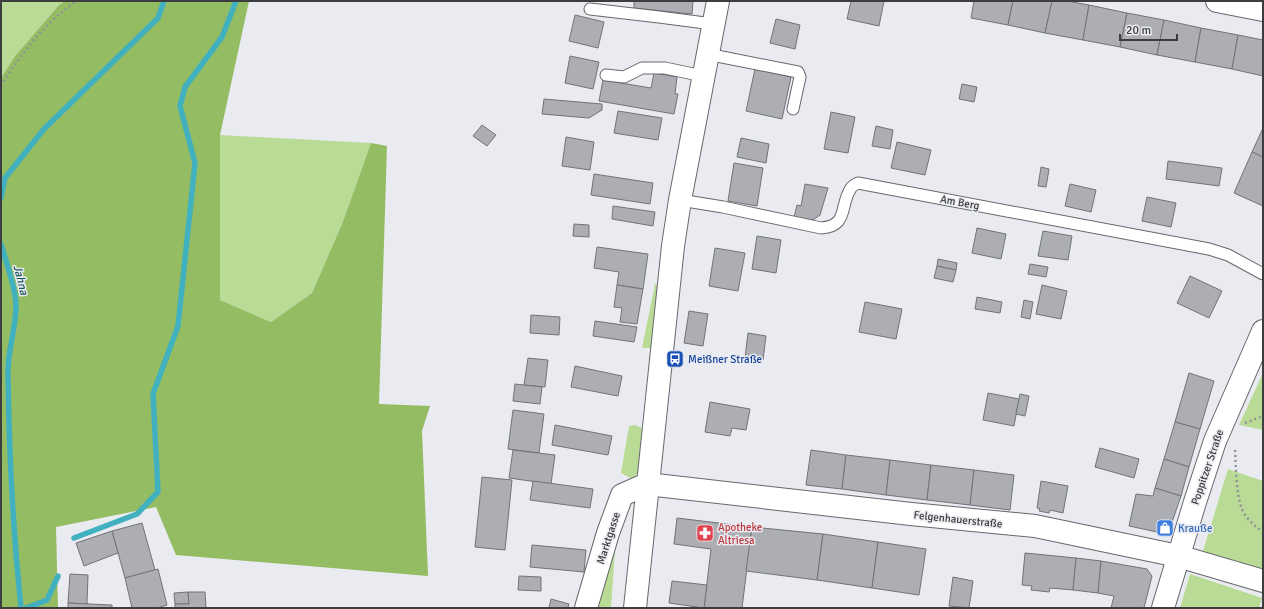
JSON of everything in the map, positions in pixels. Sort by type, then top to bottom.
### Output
[{"type":"street","points":[[636,608],[647,484],[672,254],[680,200],[718,1]]},
{"type":"street","points":[[1217,1],[1263,10]]},
{"type":"street","name":"Poppitzer Straße","points":[[1163,608],[1215,441],[1263,331]]},
{"type":"street","name":"Felgenhauerstraße","points":[[647,484],[912,514],[1035,526],[1178,556],[1263,582]]},
{"type":"street","name":"Marktgasse","points":[[586,608],[608,533],[622,495],[647,484]]},
{"type":"lane","points":[[590,9],[713,24]]},
{"type":"lane","points":[[707,54],[798,72],[800,78],[793,109]]},
{"type":"lane","points":[[606,75],[624,77],[642,68],[666,68],[703,76]]},
{"type":"lane","name":"Am Berg","points":[[680,200],[723,207],[821,228],[828,228],[835,225],[841,219],[851,188],[858,183],[1209,249],[1228,255],[1263,274]]},
{"type":"path","points":[[1,86],[32,41],[63,11],[76,1]]},
{"type":"path","points":[[1235,449],[1238,488],[1242,509],[1253,525],[1263,532]]},
{"type":"green space","points":[[1,1],[65,1],[59,5],[15,56],[1,78]]},
{"type":"green space","points":[[65,1],[249,1],[220,135],[220,300],[271,322],[312,293],[342,224],[371,143],[387,146],[379,404],[430,406],[422,431],[428,576],[176,555],[156,507],[56,527],[58,608],[1,608],[1,78],[15,56],[59,5]]},
{"type":"green space","points":[[220,135],[371,143],[342,224],[312,293],[271,322],[220,300]]},
{"type":"green space","points":[[655,284],[660,285],[651,348],[642,348]]},
{"type":"green space","points":[[1263,373],[1263,430],[1239,425]]},
{"type":"green space","points":[[635,425],[644,429],[641,470],[632,479],[621,473],[629,426]]},
{"type":"green space","points":[[1228,469],[1263,481],[1263,573],[1203,551]]},
{"type":"green space","points":[[615,548],[611,608],[597,608]]},
{"type":"green space","points":[[1190,574],[1262,598],[1259,608],[1180,608]]},
{"type":"building","points":[[634,1],[693,1],[692,14],[634,8]]},
{"type":"building","points":[[851,1],[884,1],[879,26],[847,19]]},
{"type":"building","points":[[974,1],[1013,1],[1008,25],[971,18]]},
{"type":"building","points":[[1013,1],[1052,1],[1045,33],[1008,25]]},
{"type":"building","points":[[1052,1],[1067,1],[1089,5],[1083,40],[1045,33]]},
{"type":"building","points":[[1089,5],[1127,13],[1120,47],[1083,40]]},
{"type":"building","points":[[1127,13],[1164,20],[1157,55],[1120,47]]},
{"type":"building","points":[[575,15],[604,22],[598,48],[569,41]]},
{"type":"building","points":[[776,19],[800,25],[795,49],[770,43]]},
{"type":"building","points":[[1164,20],[1201,28],[1195,62],[1157,55]]},
{"type":"building","points":[[1201,28],[1238,35],[1232,69],[1195,62]]},
{"type":"building","points":[[1238,35],[1263,40],[1263,76],[1232,69]]},
{"type":"building","points":[[570,56],[599,62],[593,89],[565,83]]},
{"type":"building","points":[[755,69],[791,77],[782,119],[746,111]]},
{"type":"building","points":[[654,73],[677,77],[675,94],[678,94],[674,114],[599,101],[603,80],[651,88]]},
{"type":"building","points":[[962,84],[977,87],[974,102],[959,99]]},
{"type":"building","points":[[544,99],[602,104],[602,110],[589,118],[542,114]]},
{"type":"building","points":[[618,111],[662,118],[658,140],[614,133]]},
{"type":"building","points":[[831,112],[855,117],[848,153],[824,149]]},
{"type":"building","points":[[482,125],[496,135],[487,146],[473,136]]},
{"type":"building","points":[[876,126],[893,130],[890,149],[872,146]]},
{"type":"building","points":[[1263,128],[1263,157],[1252,152]]},
{"type":"building","points":[[566,137],[594,142],[590,170],[562,166]]},
{"type":"building","points":[[741,138],[769,144],[766,163],[737,157]]},
{"type":"building","points":[[897,142],[931,150],[925,175],[891,168]]},
{"type":"building","points":[[1252,152],[1263,157],[1263,206],[1234,193]]},
{"type":"building","points":[[1168,161],[1222,168],[1219,186],[1166,179]]},
{"type":"building","points":[[734,163],[763,168],[757,206],[728,201]]},
{"type":"building","points":[[1041,167],[1049,169],[1046,187],[1038,186]]},
{"type":"building","points":[[594,174],[653,183],[650,204],[591,195]]},
{"type":"building","points":[[805,184],[828,188],[820,215],[813,220],[794,217],[797,205],[801,206]]},
{"type":"building","points":[[1070,184],[1096,190],[1091,212],[1065,206]]},
{"type":"building","points":[[1147,197],[1176,203],[1171,227],[1142,221]]},
{"type":"building","points":[[613,206],[655,212],[653,226],[612,219]]},
{"type":"building","points":[[574,224],[589,225],[589,237],[573,236]]},
{"type":"building","points":[[977,228],[1006,234],[1001,259],[972,253]]},
{"type":"building","points":[[1043,231],[1072,236],[1068,260],[1038,256]]},
{"type":"building","points":[[757,236],[781,240],[776,273],[752,269]]},
{"type":"building","points":[[597,247],[648,254],[643,289],[617,285],[619,272],[594,268]]},
{"type":"building","points":[[715,248],[745,253],[738,291],[709,286]]},
{"type":"building","points":[[938,259],[957,263],[956,270],[937,266]]},
{"type":"building","points":[[1030,264],[1048,267],[1046,277],[1028,274]]},
{"type":"building","points":[[937,266],[956,270],[953,282],[934,278]]},
{"type":"building","points":[[1190,276],[1222,291],[1209,318],[1177,303]]},
{"type":"building","points":[[617,285],[643,289],[637,324],[620,322],[622,308],[614,307]]},
{"type":"building","points":[[1042,285],[1067,291],[1061,319],[1036,314]]},
{"type":"building","points":[[977,297],[1002,302],[1000,313],[975,309]]},
{"type":"building","points":[[1024,300],[1033,302],[1030,319],[1021,317]]},
{"type":"building","points":[[865,302],[902,309],[896,339],[859,332]]},
{"type":"building","points":[[689,311],[708,314],[703,346],[684,343]]},
{"type":"building","points":[[531,315],[560,317],[559,335],[530,333]]},
{"type":"building","points":[[595,321],[637,327],[634,342],[593,336]]},
{"type":"building","points":[[748,333],[766,336],[763,360],[745,358]]},
{"type":"building","points":[[528,358],[548,360],[545,387],[524,385]]},
{"type":"building","points":[[575,366],[622,376],[618,396],[571,387]]},
{"type":"building","points":[[1189,373],[1214,381],[1200,429],[1175,422]]},
{"type":"building","points":[[515,384],[542,387],[540,404],[513,401]]},
{"type":"building","points":[[988,393],[1019,399],[1014,426],[983,420]]},
{"type":"building","points":[[1020,394],[1029,396],[1025,416],[1016,414]]},
{"type":"building","points":[[710,402],[750,409],[746,430],[732,428],[730,436],[705,432]]},
{"type":"building","points":[[513,410],[544,414],[539,453],[508,449]]},
{"type":"building","points":[[1175,422],[1200,429],[1189,467],[1164,459]]},
{"type":"building","points":[[555,425],[612,436],[608,455],[552,445]]},
{"type":"building","points":[[1100,448],[1139,459],[1134,478],[1095,467]]},
{"type":"building","points":[[513,450],[555,455],[551,484],[509,478]]},
{"type":"building","points":[[811,450],[846,455],[842,489],[806,485]]},
{"type":"building","points":[[846,455],[890,460],[886,495],[842,489]]},
{"type":"building","points":[[1164,459],[1189,467],[1181,496],[1155,488]]},
{"type":"building","points":[[890,460],[931,465],[927,500],[886,495]]},
{"type":"building","points":[[931,465],[974,470],[970,505],[927,500]]},
{"type":"building","points":[[974,470],[1014,475],[1010,510],[970,505]]},
{"type":"building","points":[[482,477],[512,480],[505,550],[475,547]]},
{"type":"building","points":[[533,481],[593,489],[590,508],[530,500]]},
{"type":"building","points":[[1041,481],[1068,486],[1063,513],[1050,510],[1049,513],[1039,511],[1040,509],[1037,508]]},
{"type":"building","points":[[1155,488],[1181,496],[1171,525],[1157,532],[1129,526],[1136,494],[1153,496]]},
{"type":"building","points":[[677,518],[752,527],[742,608],[704,608],[711,549],[674,544]]},
{"type":"building","points":[[142,523],[155,570],[125,578],[112,531]]},
{"type":"building","points":[[752,527],[823,534],[817,580],[746,571]]},
{"type":"building","points":[[112,531],[118,553],[84,566],[76,543]]},
{"type":"building","points":[[823,534],[878,542],[872,588],[817,580]]},
{"type":"building","points":[[878,542],[926,549],[919,595],[872,588]]},
{"type":"building","points":[[532,545],[586,550],[584,572],[530,567]]},
{"type":"building","points":[[1025,553],[1076,558],[1073,590],[1050,588],[1049,592],[1031,590],[1032,586],[1022,585]]},
{"type":"building","points":[[1076,558],[1101,561],[1098,593],[1073,590]]},
{"type":"building","points":[[1101,561],[1147,569],[1152,576],[1144,608],[1111,608],[1114,596],[1098,593]]},
{"type":"building","points":[[158,569],[167,605],[157,608],[132,608],[125,578]]},
{"type":"building","points":[[70,574],[88,575],[87,604],[68,603]]},
{"type":"building","points":[[519,576],[541,577],[541,591],[518,590]]},
{"type":"building","points":[[953,577],[973,581],[969,608],[949,606]]},
{"type":"building","points":[[672,581],[707,585],[704,608],[669,603]]},
{"type":"building","points":[[188,592],[189,604],[175,604],[174,593]]},
{"type":"building","points":[[188,592],[205,592],[206,608],[175,608],[175,604],[189,604]]},
{"type":"building","points":[[551,599],[569,604],[568,608],[549,608]]},
{"type":"building","points":[[68,603],[112,605],[112,608],[68,608]]},
{"type":"waterway","name":"Jahna","points":[[1,198],[5,178],[44,129],[158,18],[164,1]]},
{"type":"waterway","points":[[74,538],[137,514],[158,492],[153,394],[178,326],[195,163],[180,106],[185,87],[222,37],[236,1]]},
{"type":"waterway","name":"Jahna","points":[[1,244],[13,283],[16,299],[16,315],[9,358],[8,375],[12,492],[21,608]]},
{"type":"waterway","points":[[26,608],[47,600],[58,576]]},
{"type":"place","name":"Meißner Straße","points":[[675,359]]},
{"type":"place","name":"Krauße","points":[[1165,528]]},
{"type":"place","name":"Apotheke Altriesa","points":[[705,533]]}]
